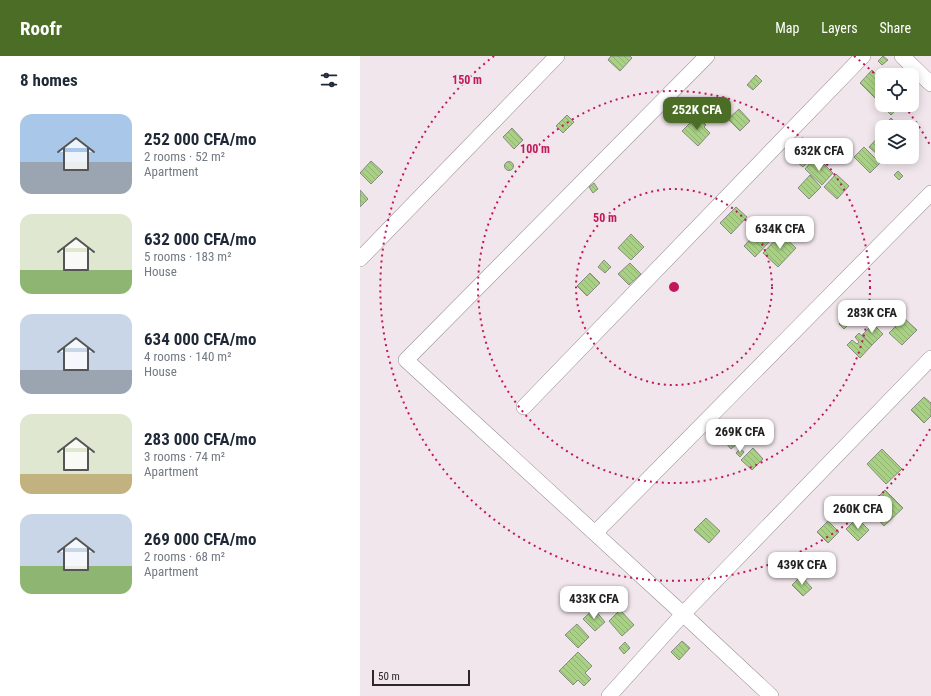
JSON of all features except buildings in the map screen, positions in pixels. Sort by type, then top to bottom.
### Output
[{"type":"street","points":[[360,259],[557,56]]},
{"type":"street","points":[[707,56],[406,360],[771,696]]},
{"type":"street","points":[[524,407],[863,56]]},
{"type":"street","points":[[902,56],[931,84]]},
{"type":"street","points":[[595,533],[931,193]]},
{"type":"street","points":[[609,696],[683,614],[931,358]]}]
